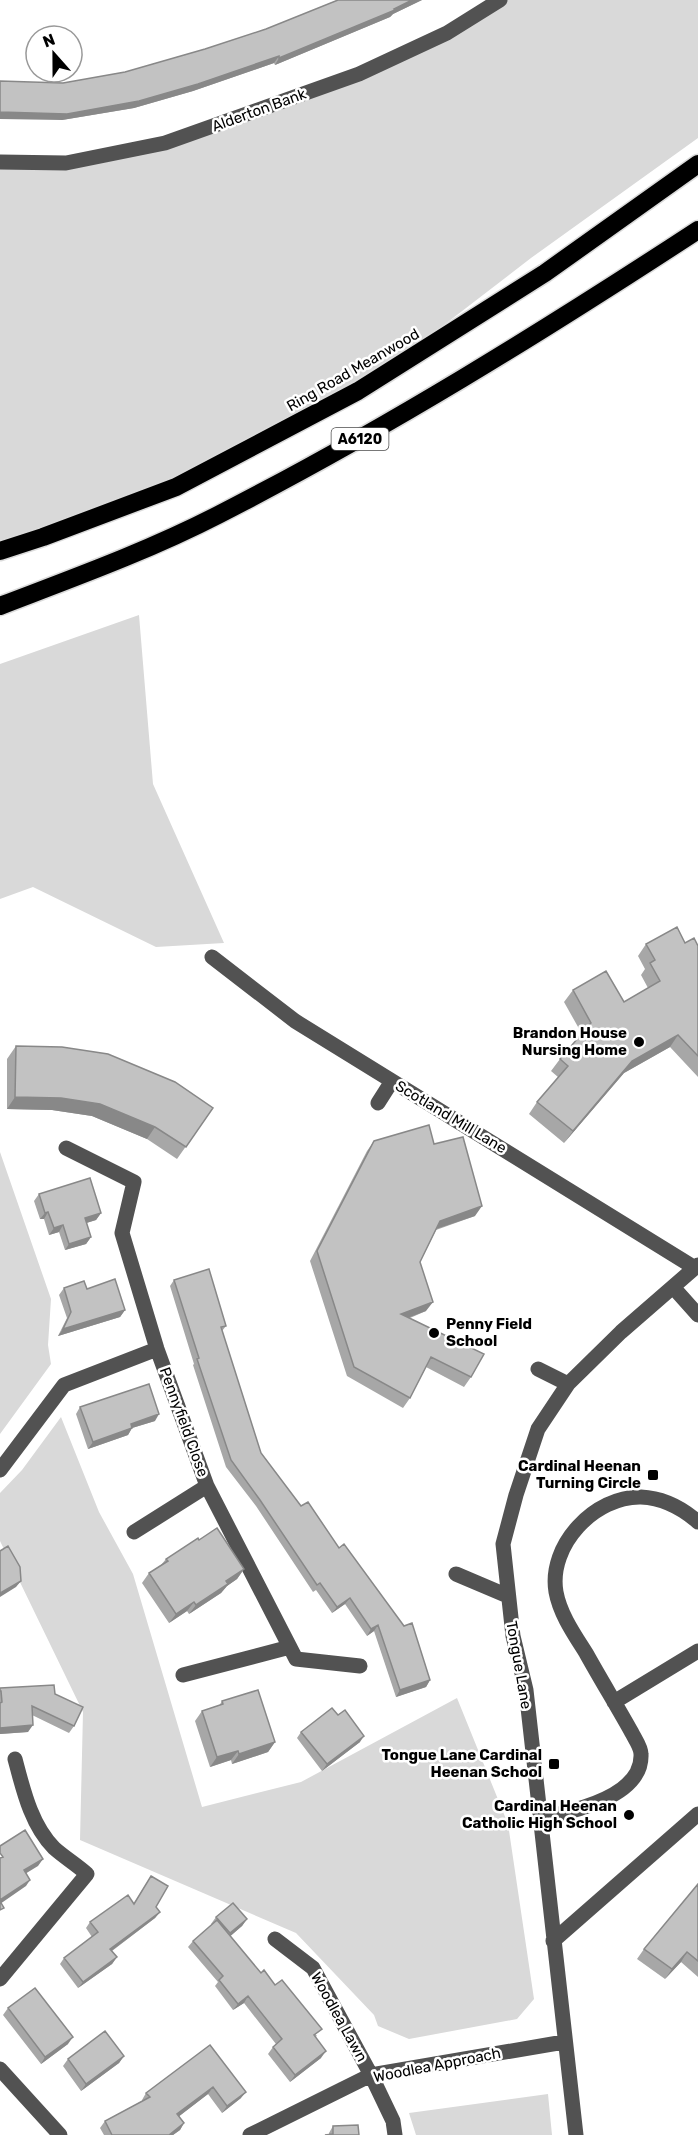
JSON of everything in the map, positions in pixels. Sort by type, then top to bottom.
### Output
[{"type":"highway","name":"Ring Road Meanwood","points":[[0,551],[176,487],[358,391],[545,273],[697,165]]},
{"type":"highway","name":"A6120","points":[[0,606],[108,564],[216,516],[372,432],[576,310],[698,230]]},
{"type":"street","name":"Alderton Bank","points":[[0,162],[66,163],[165,143],[359,74],[447,33],[500,0]]},
{"type":"street","name":"Scotland Mill Lane","points":[[212,957],[295,1021],[696,1267]]},
{"type":"street","points":[[378,1103],[392,1081]]},
{"type":"street","name":"Pennyfield Close","points":[[66,1148],[134,1182],[122,1233],[158,1349],[207,1486],[290,1647]]},
{"type":"street","name":"Tongue Lane","points":[[576,2135],[526,1690],[513,1636],[502,1544],[538,1428],[568,1384],[621,1332],[696,1267]]},
{"type":"street","points":[[673,1287],[698,1315]]},
{"type":"street","points":[[0,1470],[64,1385],[158,1349]]},
{"type":"street","points":[[538,1369],[568,1384]]},
{"type":"street","points":[[134,1532],[207,1486]]},
{"type":"street","points":[[540,1818],[574,1812],[621,1790],[638,1773],[641,1752],[563,1615],[555,1591],[557,1565],[567,1539],[587,1518],[616,1500],[640,1497],[662,1501],[684,1509],[698,1522]]},
{"type":"street","points":[[456,1574],[508,1596]]},
{"type":"street","points":[[183,1675],[290,1647],[297,1659],[360,1666]]},
{"type":"street","points":[[614,1702],[698,1651]]},
{"type":"street","points":[[0,1978],[87,1874],[53,1847],[36,1822],[23,1790],[15,1758]]},
{"type":"street","points":[[553,1941],[698,1814]]},
{"type":"street","name":"Woodlea Lawn","points":[[275,1940],[313,1968],[371,2075],[393,2121],[395,2135]]},
{"type":"street","name":"Woodlea Approach","points":[[250,2135],[371,2075],[564,2042]]},
{"type":"street","points":[[0,2069],[60,2135]]},
{"type":"shaded area","points":[[500,0],[698,0],[698,138],[531,258],[358,391],[176,487],[0,551],[0,162],[66,163],[165,143],[359,74]]},
{"type":"shaded area","points":[[139,615],[153,784],[224,943],[156,947],[33,887],[0,899],[0,664]]},
{"type":"shaded area","points":[[0,1152],[51,1299],[48,1345],[51,1364],[0,1434]]},
{"type":"shaded area","points":[[61,1417],[99,1512],[133,1574],[202,1807],[301,1782],[457,1698],[508,1824],[534,1999],[517,2019],[409,2039],[378,2026],[374,2015],[296,1933],[80,1840],[83,1712],[0,1541],[0,1493],[22,1470]]},
{"type":"shaded area","points":[[548,2094],[552,2135],[416,2135],[409,2113]]},
{"type":"building","points":[[338,0],[412,0],[395,10],[279,58],[279,56],[198,84],[139,101],[67,114],[0,112],[0,81],[24,82],[24,84],[84,84],[84,79],[125,72],[266,29]]},
{"type":"building","name":"Brandon House Nursing Home","points":[[677,927],[685,943],[694,938],[698,946],[698,1056],[678,1035],[632,1061],[573,1131],[537,1102],[568,1066],[560,1059],[591,1023],[573,990],[606,971],[624,1002],[660,981],[650,963],[655,960],[646,944]]},
{"type":"building","points":[[16,1046],[62,1047],[108,1054],[175,1082],[213,1108],[186,1147],[155,1127],[100,1104],[61,1098],[15,1097]]},
{"type":"building","points":[[429,1125],[434,1144],[463,1137],[482,1206],[440,1221],[420,1262],[433,1302],[401,1314],[484,1354],[471,1377],[431,1357],[410,1398],[354,1367],[317,1251],[374,1141]]},
{"type":"building","points":[[90,1178],[101,1213],[85,1218],[91,1237],[69,1244],[63,1225],[54,1228],[48,1212],[45,1213],[39,1194]]},
{"type":"building","points":[[209,1269],[226,1326],[221,1327],[261,1453],[301,1506],[308,1502],[339,1548],[344,1544],[404,1626],[412,1623],[430,1680],[400,1690],[378,1625],[371,1629],[350,1598],[337,1607],[320,1583],[317,1585],[231,1460],[197,1359],[199,1358],[174,1280]]},
{"type":"building","points":[[115,1279],[125,1310],[63,1329],[71,1312],[64,1288],[84,1281],[87,1289]]},
{"type":"building","points":[[149,1384],[159,1414],[131,1424],[132,1428],[93,1442],[80,1407]]},
{"type":"building","points":[[217,1528],[244,1569],[226,1581],[228,1584],[196,1605],[194,1602],[176,1614],[149,1573],[168,1561],[166,1559]]},
{"type":"building","points":[[8,1546],[20,1567],[21,1581],[0,1593],[0,1551]]},
{"type":"building","points":[[54,1685],[55,1694],[83,1707],[74,1726],[32,1706],[33,1725],[0,1728],[0,1703],[2,1702],[0,1688]]},
{"type":"building","points":[[258,1690],[275,1742],[239,1754],[238,1751],[217,1757],[202,1711],[223,1704],[222,1701]]},
{"type":"building","points":[[332,1708],[338,1715],[345,1710],[364,1736],[327,1764],[301,1732]]},
{"type":"building","points":[[25,1830],[43,1859],[24,1870],[30,1880],[0,1900],[0,1858],[3,1857],[0,1853],[0,1846]]},
{"type":"building","points":[[151,1876],[168,1886],[156,1907],[160,1912],[110,1949],[117,1957],[83,1982],[64,1958],[98,1932],[90,1922],[128,1895],[134,1904]]},
{"type":"building","points":[[698,1884],[698,1961],[687,1952],[672,1969],[644,1949]]},
{"type":"building","points":[[233,1903],[247,1919],[230,1933],[216,1917]]},
{"type":"building","points":[[217,1920],[261,1973],[264,1970],[275,1985],[282,1980],[322,2029],[314,2035],[326,2051],[295,2075],[273,2047],[282,2039],[248,1996],[238,2004],[219,1980],[223,1976],[193,1941]]},
{"type":"building","points":[[35,1988],[73,2037],[45,2057],[8,2008]]},
{"type":"building","points":[[105,2031],[124,2056],[86,2084],[68,2059]]},
{"type":"building","points":[[210,2045],[246,2092],[227,2106],[213,2087],[177,2114],[184,2123],[169,2135],[112,2135],[105,2121],[150,2097],[146,2093]]},
{"type":"building","points":[[358,2125],[359,2135],[325,2135],[333,2134],[333,2126]]},
{"type":"place","name":"Brandon House Nursing Home","points":[[639,1042]]},
{"type":"place","name":"Penny Field School","points":[[434,1333]]},
{"type":"place","name":"Cardinal Heenan Turning Circle","points":[[653,1475]]},
{"type":"place","name":"Tongue Lane Cardinal Heenan School","points":[[554,1764]]},
{"type":"place","name":"Cardinal Heenan Catholic High School","points":[[629,1815]]}]
